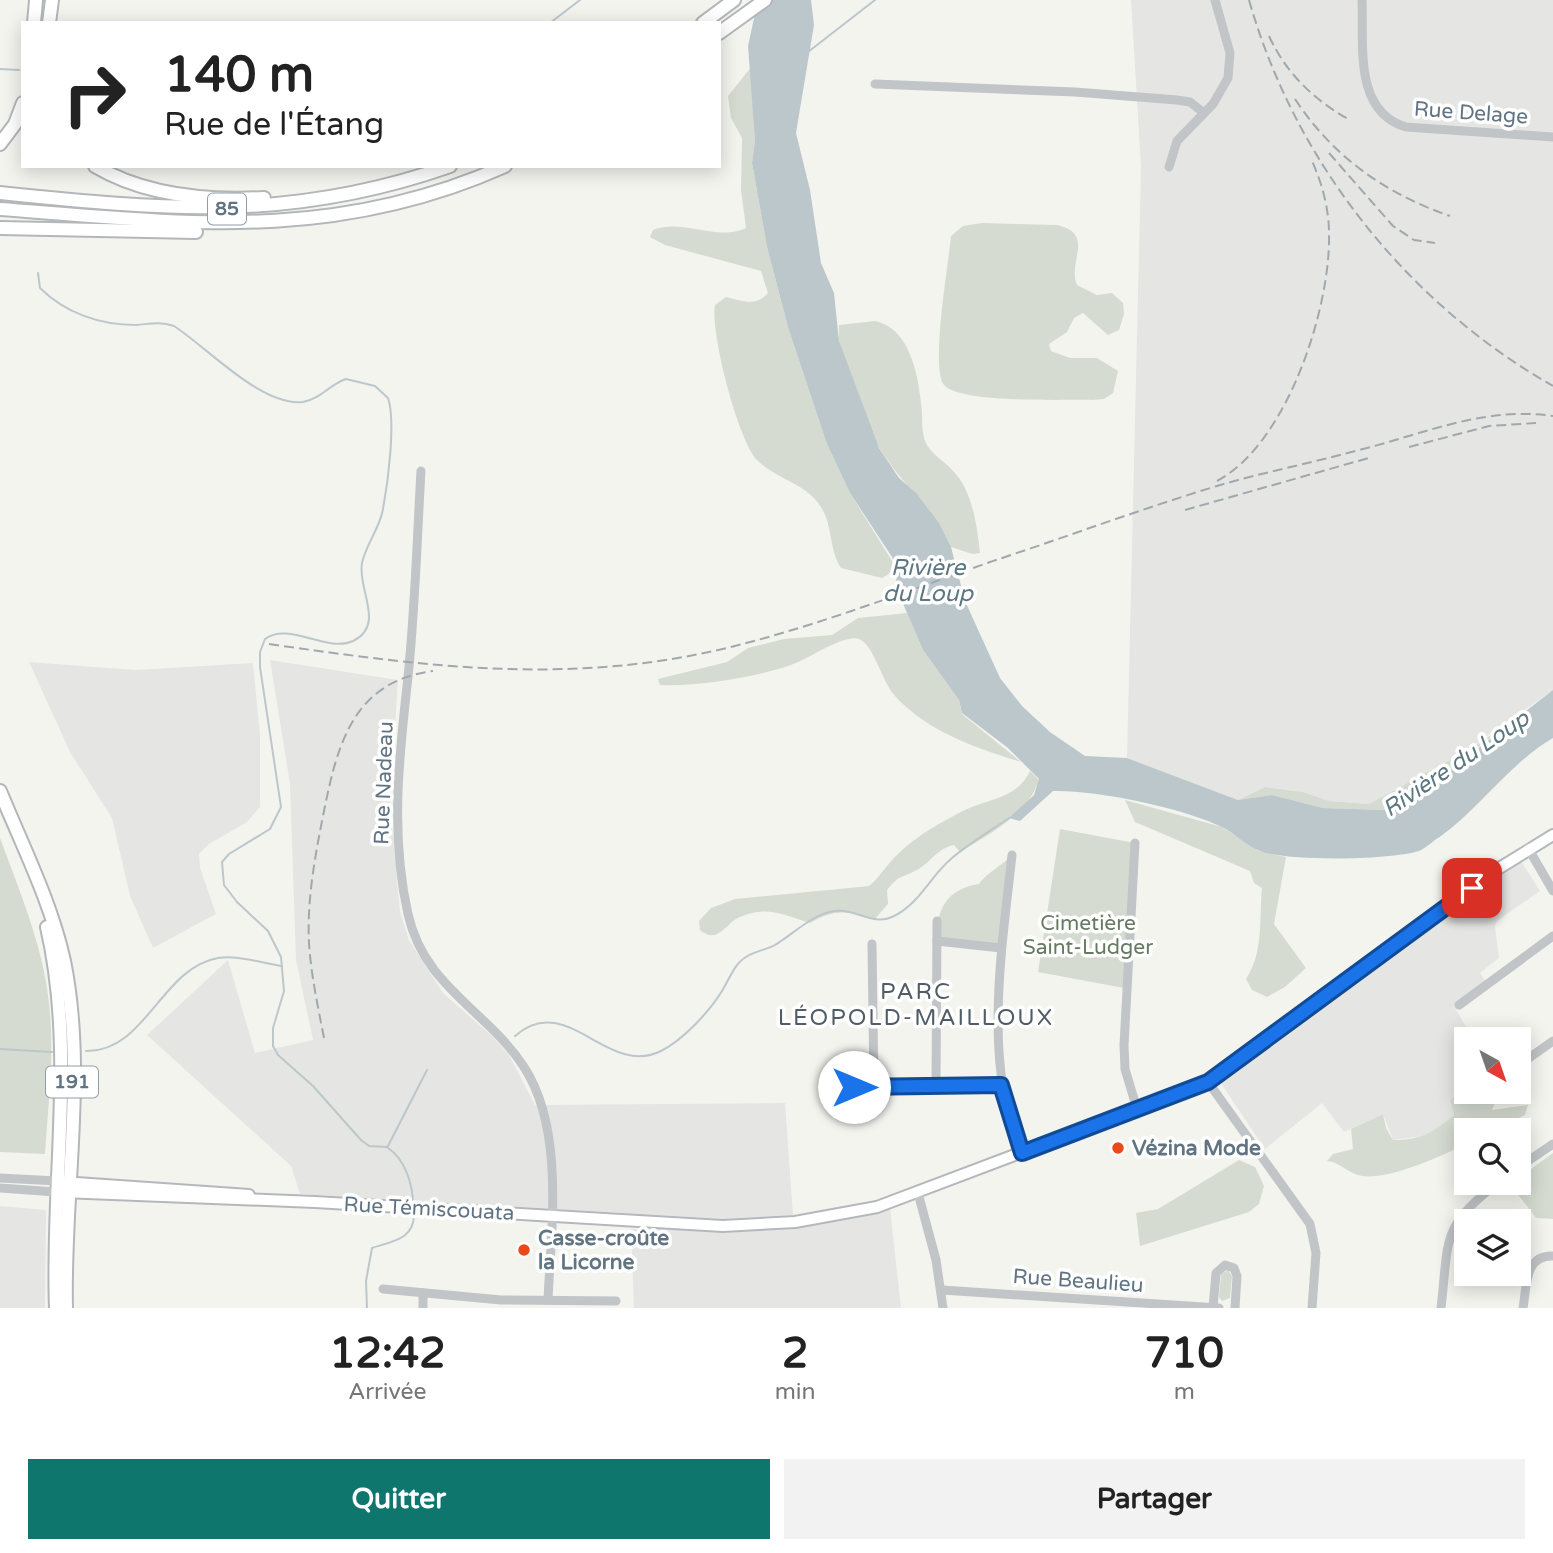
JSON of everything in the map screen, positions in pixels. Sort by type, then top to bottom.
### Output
[{"type":"highway","points":[[34,21],[36,0]]},
{"type":"highway","points":[[49,21],[52,0]]},
{"type":"highway","points":[[706,20],[734,0]]},
{"type":"highway","points":[[721,32],[765,0]]},
{"type":"highway","points":[[0,144],[15,124],[21,108]]},
{"type":"highway","points":[[99,168],[122,180],[165,191],[203,197],[259,199],[340,190],[428,168]]},
{"type":"highway","name":"85","points":[[0,193],[143,207],[230,209],[340,196],[443,168]]},
{"type":"highway","name":"85","points":[[0,210],[233,225],[320,218],[419,196],[499,168]]},
{"type":"highway","points":[[0,228],[179,232],[267,229],[337,220],[419,196]]},
{"type":"highway","name":"191","points":[[0,791],[55,927],[68,993],[72,1042],[56,1308]]},
{"type":"highway","name":"191","points":[[62,1187],[66,1308]]},
{"type":"main road","name":"Rue Témiscouata","points":[[62,1187],[723,1226],[795,1222],[877,1207],[1208,1082],[1528,848],[1553,835]]},
{"type":"street","points":[[1169,167],[1177,141],[1222,91],[1230,64],[1230,53],[1215,0]]},
{"type":"street","name":"Rue Delage","points":[[1362,0],[1366,83],[1374,105],[1386,119],[1406,127],[1553,137]]},
{"type":"street","points":[[875,83],[1075,92],[1178,100],[1194,104],[1204,113]]},
{"type":"street","name":"Rue Nadeau","points":[[421,471],[416,569],[396,803],[408,915],[416,941],[434,972],[505,1043],[524,1067],[535,1088],[551,1160],[552,1216],[548,1300]]},
{"type":"street","points":[[1135,843],[1124,1045],[1125,1069],[1137,1110]]},
{"type":"street","points":[[1528,848],[1553,891]]},
{"type":"street","points":[[1012,855],[1001,948],[1001,1085],[1022,1153]]},
{"type":"street","points":[[936,1086],[937,921]]},
{"type":"street","points":[[1459,1005],[1553,936]]},
{"type":"street","points":[[937,941],[1001,948]]},
{"type":"street","points":[[872,944],[874,1087]]},
{"type":"street","points":[[1531,1057],[1553,1041]]},
{"type":"street","points":[[1208,1082],[1310,1223],[1316,1253],[1312,1308]]},
{"type":"street","points":[[854,1087],[1001,1085]]},
{"type":"street","points":[[1531,1159],[1553,1144]]},
{"type":"street","name":"Rue Témiscouata","points":[[0,1178],[62,1187]]},
{"type":"street","name":"Rue Témiscouata","points":[[0,1188],[62,1187]]},
{"type":"street","points":[[918,1193],[929,1226],[943,1308]]},
{"type":"street","points":[[1441,1308],[1449,1237],[1456,1221],[1468,1206],[1482,1195]]},
{"type":"street","points":[[1524,1308],[1533,1263],[1539,1257],[1553,1256]]},
{"type":"street","points":[[1213,1308],[1216,1273],[1226,1265],[1234,1268],[1237,1276],[1235,1308]]},
{"type":"street","points":[[383,1290],[501,1304],[548,1300],[616,1301]]},
{"type":"street","name":"Rue Beaulieu","points":[[942,1290],[1219,1308]]},
{"type":"street","points":[[423,1308],[424,1293]]},
{"type":"shaded area","points":[[1131,0],[1553,0],[1553,690],[1461,754],[1369,804],[1329,801],[1303,792],[1265,787],[1238,800],[1127,758],[1141,167]]},
{"type":"shaded area","points":[[270,660],[398,680],[390,806],[400,912],[409,940],[443,993],[492,1036],[509,1055],[535,1105],[785,1103],[793,1215],[724,1219],[300,1194],[291,1166],[147,1035],[228,960],[255,1053],[313,1040],[296,960],[290,784]]},
{"type":"shaded area","points":[[29,662],[136,670],[253,663],[260,735],[260,807],[247,822],[209,844],[199,854],[200,868],[216,914],[153,948],[130,896],[112,818],[70,752]]},
{"type":"shaded area","points":[[1521,861],[1540,891],[1497,921],[1495,926],[1499,958],[1480,973],[1486,982],[1454,1006],[1466,1027],[1454,1027],[1454,1097],[1450,1100],[1454,1115],[1431,1135],[1393,1140],[1383,1114],[1344,1132],[1322,1103],[1265,1149],[1220,1082]]},
{"type":"shaded area","points":[[0,1206],[46,1210],[45,1308],[0,1308]]},
{"type":"shaded area","points":[[890,1208],[901,1308],[634,1308],[631,1229],[802,1227]]},
{"type":"green space","points":[[752,66],[755,140],[752,163],[767,247],[788,327],[827,444],[850,493],[897,569],[882,578],[841,568],[834,554],[828,522],[821,507],[807,492],[757,460],[742,431],[721,361],[715,305],[726,297],[749,302],[759,300],[768,293],[761,271],[665,245],[650,237],[653,230],[665,227],[723,233],[746,228],[741,190],[742,138],[731,118],[728,96]]},
{"type":"green space","points":[[982,223],[1057,225],[1069,229],[1075,235],[1078,242],[1075,267],[1077,285],[1097,295],[1112,293],[1123,303],[1124,314],[1119,330],[1108,335],[1083,313],[1074,318],[1067,332],[1049,344],[1051,351],[1070,358],[1097,358],[1118,371],[1113,393],[1104,399],[1093,400],[991,398],[954,391],[944,385],[940,375],[939,358],[951,236],[963,226]]},
{"type":"green space","points":[[875,321],[887,325],[896,333],[910,353],[920,391],[925,441],[966,489],[973,510],[980,553],[972,554],[951,547],[936,521],[882,452],[869,428],[839,341],[839,325]]},
{"type":"green space","points":[[907,613],[923,650],[959,700],[962,714],[1021,762],[970,744],[922,720],[890,690],[874,656],[859,639],[844,640],[791,665],[744,677],[675,685],[660,685],[658,679],[727,662],[748,648],[784,639],[832,635],[858,618]]},
{"type":"green space","points":[[1504,727],[1435,782],[1411,798],[1383,810],[1323,808],[1272,795],[1238,800],[1265,787],[1303,792],[1329,801],[1369,804],[1461,754]]},
{"type":"green space","points":[[1030,771],[1039,780],[1034,792],[1017,813],[960,852],[954,845],[948,847],[920,868],[898,879],[887,890],[888,904],[874,920],[841,912],[826,915],[810,923],[784,914],[764,911],[738,918],[715,935],[700,930],[699,921],[711,908],[735,899],[869,886],[905,847],[967,809],[1011,792],[1025,780]]},
{"type":"green space","points":[[1125,800],[1222,827],[1259,851],[1286,857],[1274,924],[1306,968],[1285,987],[1267,997],[1252,990],[1246,979],[1252,969],[1258,947],[1262,888],[1254,883],[1250,871],[1135,822]]},
{"type":"green space","name":"Cimetière Saint-Ludger","points":[[1060,829],[1135,843],[1129,989],[1038,972]]},
{"type":"green space","points":[[0,838],[38,947],[48,991],[51,1049],[45,1154],[0,1152]]},
{"type":"green space","points":[[1012,855],[1001,948],[937,941],[941,911],[951,896],[979,884]]},
{"type":"green space","points":[[1454,1097],[1454,1104],[1494,1104],[1492,1110],[1528,1105],[1525,1115],[1518,1118],[1454,1118],[1454,1150],[1415,1166],[1386,1174],[1362,1176],[1327,1161],[1333,1154],[1353,1149],[1351,1129],[1383,1114],[1386,1128],[1393,1140],[1411,1139],[1433,1131],[1454,1115],[1450,1100]]},
{"type":"green space","points":[[1553,1153],[1553,1219],[1536,1218],[1518,1195],[1531,1195],[1531,1169]]},
{"type":"green space","points":[[1239,1160],[1255,1167],[1264,1186],[1259,1204],[1249,1212],[1140,1246],[1136,1213],[1158,1209]]},
{"type":"green space","points":[[1228,1270],[1232,1276],[1230,1298],[1222,1301],[1219,1297],[1221,1274]]},
{"type":"water","name":"Rivière du Loup","points":[[758,0],[811,0],[814,25],[796,133],[810,190],[821,263],[834,293],[839,341],[879,448],[899,478],[917,494],[939,523],[951,547],[965,601],[1000,678],[1022,706],[1050,732],[1085,756],[1127,758],[1238,800],[1272,795],[1323,808],[1383,810],[1411,798],[1435,782],[1553,690],[1553,738],[1509,772],[1441,836],[1419,851],[1405,854],[1339,858],[1273,855],[1255,849],[1224,828],[1187,814],[1140,802],[1071,791],[1053,791],[1020,821],[1009,818],[1034,795],[1039,779],[1008,748],[962,713],[959,700],[923,650],[896,587],[897,569],[892,557],[850,493],[827,444],[788,327],[767,247],[752,163],[755,140],[748,46]]},
{"type":"waterway","points":[[553,21],[580,0]]},
{"type":"waterway","points":[[808,52],[875,0]]},
{"type":"waterway","points":[[0,69],[19,70]]},
{"type":"waterway","points":[[38,273],[40,288],[72,311],[109,323],[159,323],[174,326],[236,374],[270,395],[287,401],[303,402],[315,398],[346,379],[375,386],[388,398],[391,437],[385,497],[381,516],[362,563],[368,626],[363,634],[353,641],[342,644],[285,633],[265,639],[260,652],[260,667],[281,807],[270,829],[229,854],[222,862],[224,885],[237,902],[268,931],[281,957],[284,991],[273,1028],[273,1046],[278,1055],[313,1086],[361,1140],[369,1146],[387,1147]]},
{"type":"waterway","points":[[515,1036],[534,1025],[552,1023],[570,1028],[623,1054],[641,1056],[661,1051],[687,1033],[703,1016],[735,968],[746,957],[775,945],[827,913],[842,911],[878,919],[892,917],[910,905],[952,858],[1009,818]]},
{"type":"waterway","points":[[86,1051],[107,1048],[124,1038],[182,977],[198,965],[226,957],[282,966]]},
{"type":"waterway","points":[[0,1049],[52,1052]]},
{"type":"waterway","points":[[388,1146],[427,1070]]},
{"type":"waterway","points":[[388,1148],[399,1159],[407,1173],[413,1204]]},
{"type":"waterway","points":[[367,1308],[366,1281],[372,1248],[407,1234],[414,1213]]},
{"type":"railway","points":[[1249,0],[1269,60],[1295,117],[1327,171],[1364,223],[1405,270],[1450,313],[1500,352],[1553,386]]},
{"type":"railway","points":[[1269,36],[1284,62],[1302,84],[1323,103],[1348,119]]},
{"type":"railway","points":[[1295,99],[1326,139],[1363,171],[1404,197],[1450,216]]},
{"type":"railway","points":[[1329,153],[1393,226],[1414,240],[1435,243]]},
{"type":"railway","points":[[1217,481],[1242,463],[1264,437],[1284,406],[1313,335],[1328,264],[1329,233],[1324,196],[1312,161]]},
{"type":"railway","points":[[269,644],[386,660],[500,669],[614,666],[672,659],[731,647],[797,629],[1235,481],[1478,418],[1528,414],[1553,416]]},
{"type":"railway","points":[[1409,447],[1489,426],[1536,423]]},
{"type":"railway","points":[[1185,510],[1372,457]]},
{"type":"railway","points":[[324,1038],[311,967],[309,912],[316,852],[333,770],[351,724],[365,705],[382,689],[405,678],[433,671]]},
{"type":"place","name":"Vézina Mode","points":[[1118,1148]]},
{"type":"place","name":"Casse-croûte la Licorne","points":[[524,1250]]},
{"type":"district","name":"PARC LÉOPOLD-MAILLOUX","points":[[916,1005]]},
{"type":"route","points":[[854,1087],[1001,1085],[1022,1153],[1208,1082],[1472,888]]}]
